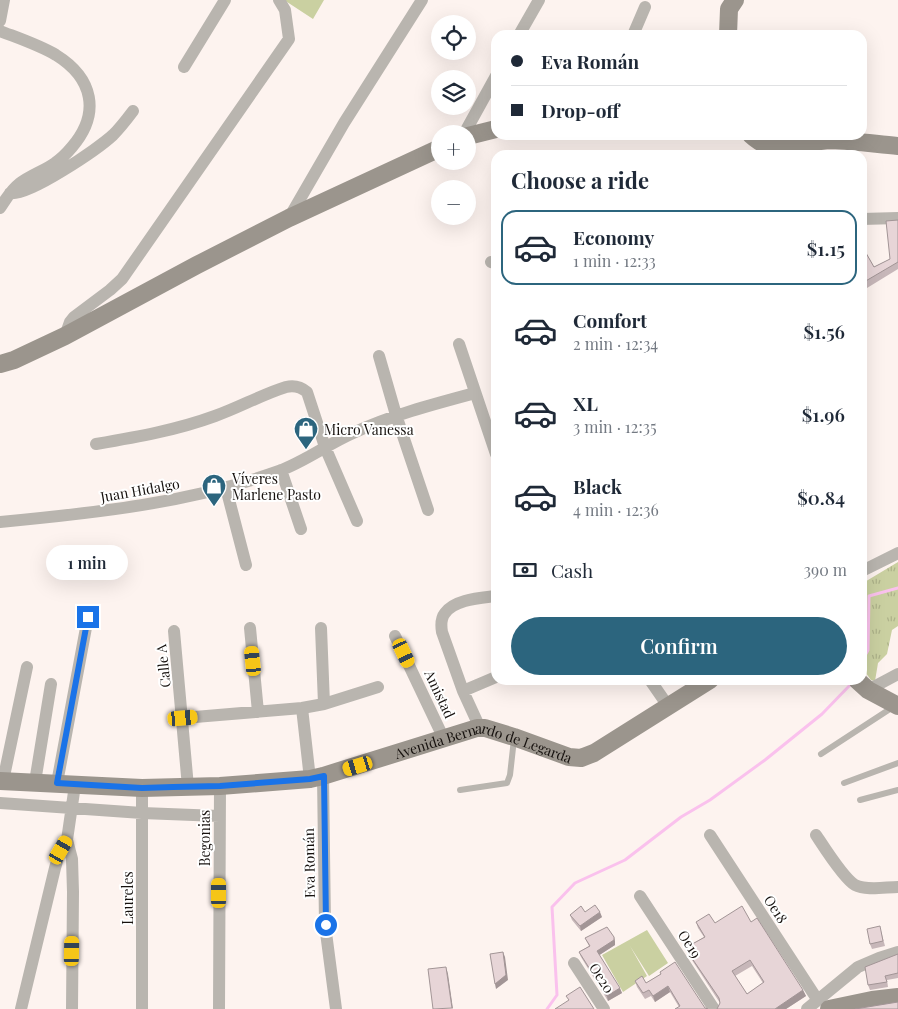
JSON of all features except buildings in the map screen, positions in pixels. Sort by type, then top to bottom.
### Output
[{"type":"street","points":[[0,21],[4,0]]},
{"type":"street","points":[[184,67],[225,0]]},
{"type":"street","points":[[65,336],[74,317],[122,279],[289,39],[285,10],[279,0]]},
{"type":"street","points":[[289,218],[344,123],[422,0]]},
{"type":"street","points":[[522,30],[539,0]]},
{"type":"street","points":[[728,30],[729,9],[735,0]]},
{"type":"street","points":[[635,30],[645,7]]},
{"type":"street","points":[[0,31],[56,55],[77,72],[87,88],[90,106],[88,122],[67,152],[56,162],[19,184],[0,208]]},
{"type":"street","points":[[469,125],[491,85]]},
{"type":"street","points":[[10,193],[20,193],[70,166],[112,136],[133,110]]},
{"type":"street","points":[[476,134],[491,131]]},
{"type":"street","points":[[758,140],[776,148],[793,148],[830,140],[898,146]]},
{"type":"street","points":[[0,364],[14,360],[65,336],[196,265],[289,218],[431,152]]},
{"type":"street","points":[[867,219],[898,218]]},
{"type":"street","points":[[459,344],[491,439]]},
{"type":"street","points":[[379,356],[396,415],[428,510]]},
{"type":"street","points":[[96,444],[190,424],[286,387],[303,388],[307,392],[325,447],[358,521]]},
{"type":"street","name":"Juan Hidalgo","points":[[0,522],[126,509],[226,488],[281,470],[353,433],[396,415],[475,393]]},
{"type":"street","points":[[281,470],[301,529]]},
{"type":"street","points":[[226,488],[246,565]]},
{"type":"street","points":[[867,568],[898,553]]},
{"type":"street","points":[[480,728],[463,691],[442,632],[441,622],[444,614],[451,607],[491,597]]},
{"type":"street","points":[[57,783],[88,617]]},
{"type":"street","points":[[250,628],[258,712]]},
{"type":"street","points":[[321,628],[324,704]]},
{"type":"street","name":"Calle A","points":[[174,631],[188,787]]},
{"type":"street","name":"Amistad","points":[[396,636],[444,739]]},
{"type":"street","points":[[2,781],[27,667]]},
{"type":"street","points":[[867,683],[898,674]]},
{"type":"street","points":[[463,691],[491,679]]},
{"type":"street","points":[[35,782],[51,684]]},
{"type":"street","points":[[653,685],[668,706]]},
{"type":"street","name":"Avenida Bernardo de Legarda","points":[[2,781],[142,788],[220,786],[316,778],[480,728],[514,737],[569,757],[581,758],[594,753],[702,685]]},
{"type":"street","points":[[862,685],[897,705]]},
{"type":"street","points":[[183,718],[302,708],[324,704],[378,687]]},
{"type":"street","name":"Eva Román","points":[[302,708],[316,778],[326,925],[336,1009]]},
{"type":"street","points":[[72,1009],[73,892],[72,859],[68,840],[75,785]]},
{"type":"street","name":"Begonias","points":[[219,1009],[220,786]]},
{"type":"street","name":"Laureles","points":[[142,788],[142,1009]]},
{"type":"street","points":[[0,803],[142,813],[219,816]]},
{"type":"street","name":"Oe18","points":[[710,835],[823,1004]]},
{"type":"street","points":[[816,835],[848,878],[856,885],[868,888],[898,886]]},
{"type":"street","points":[[21,1009],[54,868],[68,840]]},
{"type":"street","name":"Oe19","points":[[640,896],[714,1009]]},
{"type":"street","points":[[823,1004],[858,966],[898,952]]},
{"type":"street","name":"Oe20","points":[[574,963],[604,1009]]},
{"type":"street","points":[[807,1009],[823,1004],[898,997]]},
{"type":"lane","points":[[821,754],[897,705]]},
{"type":"lane","points":[[460,790],[507,783],[510,775],[514,737]]},
{"type":"lane","points":[[844,783],[898,763]]},
{"type":"lane","points":[[860,800],[898,790]]},
{"type":"green space","points":[[284,0],[324,0],[313,19]]},
{"type":"green space","points":[[898,562],[898,626],[892,630],[887,654],[878,663],[875,681],[871,680],[867,674],[867,581]]},
{"type":"green space","points":[[647,930],[668,963],[649,976],[630,946],[647,976],[623,992],[602,955]]},
{"type":"waterway","points":[[867,652],[869,596],[898,588]]},
{"type":"waterway","points":[[547,1009],[557,995],[552,907],[575,883],[625,860],[681,817],[710,800],[765,760],[822,714],[850,685]]},
{"type":"place","name":"Micro Vanessa","points":[[306,450]]},
{"type":"place","name":"Víveres Marlene Pasto","points":[[214,507]]},
{"type":"route","points":[[88,617],[57,783],[142,788],[220,786],[310,779],[324,776],[324,891],[326,925]]}]
